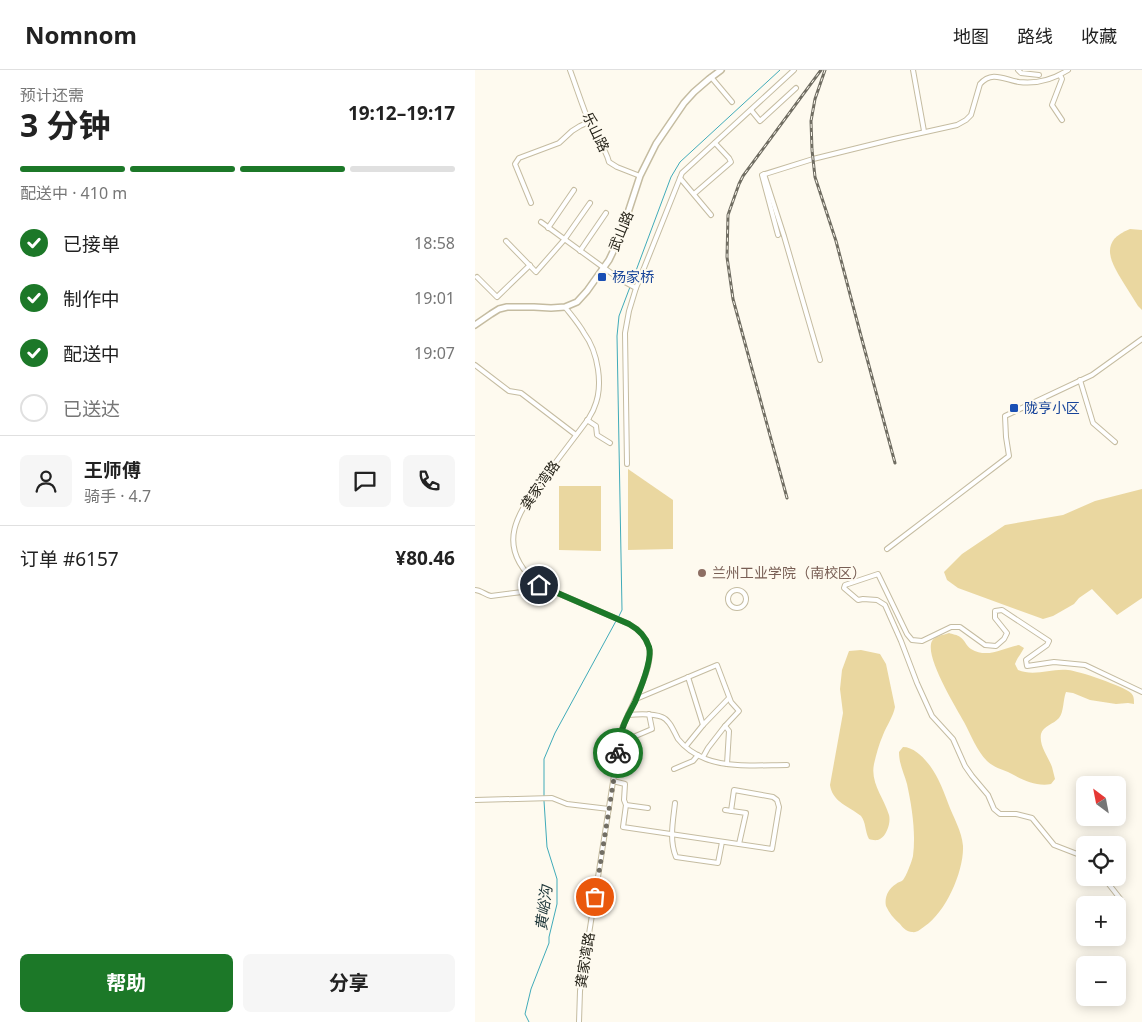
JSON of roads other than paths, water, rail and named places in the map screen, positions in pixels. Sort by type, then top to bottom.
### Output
[{"type":"main road","name":"武山路","points":[[565,307],[577,302],[609,260],[620,237],[640,176],[656,144],[694,92],[721,70]]},
{"type":"main road","points":[[475,325],[491,314],[507,307],[565,307]]},
{"type":"street","name":"乐山路","points":[[571,70],[589,122],[604,148],[609,162],[640,176]]},
{"type":"street","points":[[627,464],[625,333],[629,311],[635,288],[682,173],[794,70]]},
{"type":"street","points":[[913,70],[924,132]]},
{"type":"street","points":[[1005,70],[1007,77]]},
{"type":"street","points":[[1018,70],[1021,74],[1039,75]]},
{"type":"street","points":[[1036,70],[1042,81]]},
{"type":"street","points":[[764,174],[813,160],[957,125],[971,115],[978,89],[987,77],[995,75],[1020,82],[1042,81],[1068,70]]},
{"type":"street","points":[[1059,75],[1062,79],[1052,105],[1062,120]]},
{"type":"street","points":[[711,77],[732,102]]},
{"type":"street","points":[[751,110],[760,121],[796,88]]},
{"type":"street","points":[[531,203],[515,164],[516,162],[519,158],[559,143],[572,131],[589,122]]},
{"type":"street","points":[[694,194],[731,162],[715,143]]},
{"type":"street","points":[[764,174],[762,175],[778,235]]},
{"type":"street","points":[[764,174],[820,360]]},
{"type":"street","points":[[680,178],[711,215]]},
{"type":"street","points":[[548,228],[574,190]]},
{"type":"street","points":[[506,241],[536,272],[564,240],[590,203]]},
{"type":"street","points":[[580,251],[606,213]]},
{"type":"street","points":[[541,222],[603,268],[635,288]]},
{"type":"street","points":[[477,277],[497,297],[530,265]]},
{"type":"street","name":"龚家湾路","points":[[565,307],[593,348],[598,368],[599,385],[595,407],[521,510],[513,533],[513,544],[521,565],[539,585],[636,628],[649,647],[649,660],[636,699],[621,731],[580,991],[579,1022]]},
{"type":"street","points":[[887,550],[1009,456],[1005,416],[1093,375],[1142,340]]},
{"type":"street","points":[[475,365],[509,391],[521,393],[576,435]]},
{"type":"street","points":[[1080,380],[1093,423],[1115,442]]},
{"type":"street","points":[[587,420],[596,426],[597,435],[610,443]]},
{"type":"street","points":[[1076,854],[1054,845],[1032,818],[1016,814],[1000,814],[995,809],[988,795],[965,766],[953,739],[932,716],[885,605],[877,600],[858,600],[844,588],[845,585],[878,574],[907,634],[912,640],[922,641],[951,627],[960,627],[985,645],[996,646],[1004,639],[1007,633],[995,618],[995,611],[1002,610],[1049,641],[1047,645],[1026,660],[1027,666],[1054,662],[1085,665],[1142,692]]},
{"type":"street","points":[[475,590],[491,596],[548,589]]},
{"type":"street","points":[[734,590],[741,591],[746,596],[746,603],[740,608],[733,608],[728,603],[729,595],[734,590]]},
{"type":"street","points":[[636,699],[717,664],[729,698],[739,711],[701,756],[674,769]]},
{"type":"street","points":[[688,677],[703,725]]},
{"type":"street","points":[[686,746],[729,698]]},
{"type":"street","points":[[628,715],[649,714],[665,718],[680,740],[693,752],[701,756],[727,764],[787,765]]},
{"type":"street","points":[[619,743],[652,729],[649,714]]},
{"type":"street","points":[[725,726],[729,731],[727,764]]},
{"type":"street","points":[[613,781],[625,784],[624,800],[626,805],[623,827],[772,849],[779,802],[773,797],[734,790],[731,811]]},
{"type":"street","points":[[475,800],[552,798],[567,804],[609,809]]},
{"type":"street","points":[[675,803],[672,834],[676,857],[718,863],[722,842]]},
{"type":"street","points":[[626,805],[648,808]]},
{"type":"street","points":[[725,810],[746,813],[739,844]]},
{"type":"street","points":[[1110,886],[1118,896]]},
{"type":"waterway","points":[[631,284],[671,177],[680,162],[780,70]]},
{"type":"waterway","points":[[618,618],[622,610],[617,336],[619,316],[630,287]]},
{"type":"waterway","points":[[544,797],[544,759],[555,733],[616,621]]},
{"type":"waterway","name":"黄峪沟","points":[[529,1022],[525,1014],[531,989],[549,943],[557,904],[557,879],[547,847],[544,801]]},
{"type":"railway","points":[[787,498],[733,299],[727,257],[728,215],[743,176],[821,70]]},
{"type":"railway","points":[[825,70],[815,99],[811,121],[815,177],[836,241],[895,463]]},
{"type":"place","name":"杨家桥","points":[[602,277]]},
{"type":"place","name":"陇亨小区","points":[[1014,408]]},
{"type":"place","name":"兰州工业学院（南校区）","points":[[702,573]]}]
